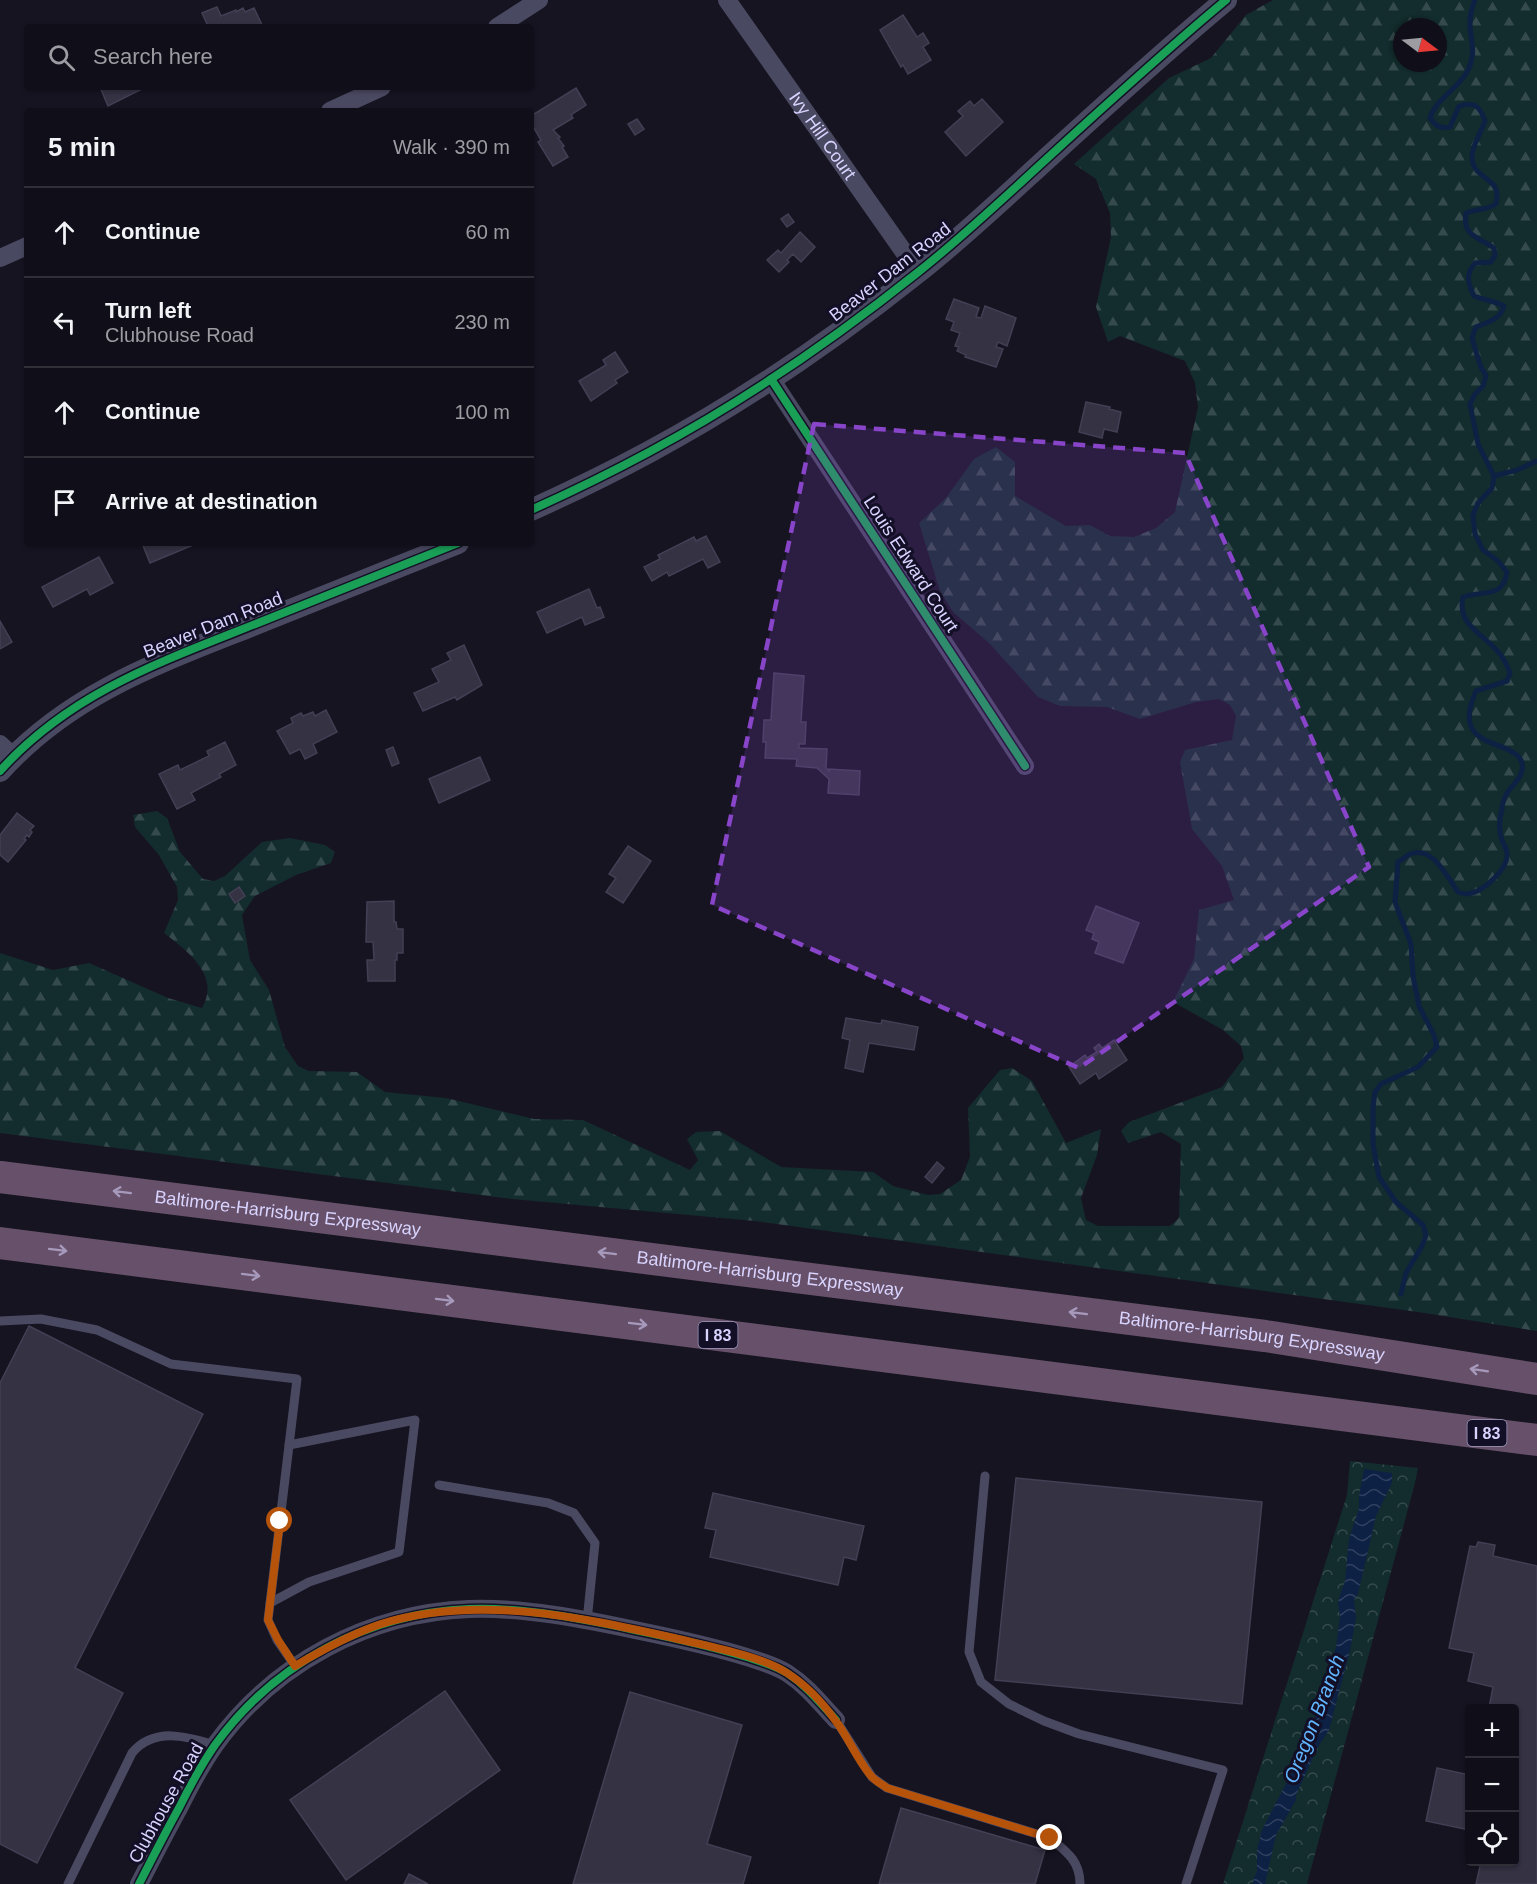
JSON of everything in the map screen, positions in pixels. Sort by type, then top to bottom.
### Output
[{"type":"highway","name":"Baltimore-Harrisburg Expressway","points":[[0,1176],[1265,1336],[1537,1379]]},
{"type":"highway","name":"I 83","points":[[0,1243],[1537,1440]]},
{"type":"highway","points":[[1437,1427],[1537,1446]]},
{"type":"street","points":[[502,24],[539,0]]},
{"type":"street","name":"Ivy Hill Court","points":[[727,0],[918,272]]},
{"type":"street","name":"Beaver Dam Road","points":[[534,509],[650,452],[771,379],[841,331],[918,272],[1013,190],[1158,57],[1226,0]]},
{"type":"street","points":[[336,108],[376,90]]},
{"type":"street","points":[[0,258],[24,247]]},
{"type":"street","name":"Louis Edward Court","points":[[771,379],[1025,766]]},
{"type":"street","name":"Beaver Dam Road","points":[[4,757],[68,710],[102,690],[158,663],[450,546]]},
{"type":"street","name":"Clubhouse Road","points":[[142,1883],[198,1772],[215,1745],[235,1720],[265,1689],[295,1666],[317,1653],[381,1624],[444,1611],[502,1610],[587,1621],[708,1646],[762,1662],[785,1672],[807,1688],[836,1720]]},
{"type":"lane","points":[[0,1321],[41,1318],[98,1330],[171,1364],[297,1379],[268,1620],[271,1629],[295,1666]]},
{"type":"lane","points":[[270,1603],[309,1582],[399,1552],[416,1420],[289,1445]]},
{"type":"lane","points":[[985,1476],[969,1652],[981,1682],[1009,1704],[1044,1721],[1079,1734],[1223,1770],[1186,1884]]},
{"type":"lane","points":[[439,1485],[548,1503],[574,1513],[595,1543],[587,1621]]},
{"type":"lane","points":[[836,1720],[872,1777],[887,1788],[1050,1838],[1071,1856],[1080,1873],[1080,1884]]},
{"type":"lane","points":[[68,1884],[138,1745],[152,1737],[171,1736],[192,1738],[215,1745]]},
{"type":"highlighted area","points":[[814,424],[1185,453],[1369,867],[1079,1068],[712,905]]},
{"type":"green space","points":[[1273,0],[1537,0],[1537,1331],[1418,1312],[755,1221],[512,1199],[0,1133],[0,953],[53,970],[89,963],[168,998],[202,1008],[207,996],[207,985],[199,965],[164,933],[178,900],[177,887],[159,855],[135,827],[133,815],[157,811],[167,818],[180,852],[203,879],[214,881],[225,876],[262,842],[290,838],[325,845],[335,852],[331,863],[296,875],[255,896],[242,915],[250,960],[269,990],[285,1047],[298,1066],[309,1071],[357,1072],[385,1092],[446,1098],[534,1119],[583,1120],[690,1170],[698,1160],[687,1139],[696,1132],[720,1131],[781,1167],[873,1172],[893,1186],[928,1195],[940,1194],[961,1180],[970,1157],[968,1108],[1000,1070],[1012,1068],[1032,1081],[1066,1143],[1101,1129],[1097,1155],[1081,1198],[1086,1220],[1098,1226],[1170,1226],[1179,1218],[1181,1144],[1161,1132],[1128,1143],[1121,1131],[1129,1122],[1222,1087],[1244,1058],[1241,1046],[1223,1030],[1173,1002],[1194,959],[1199,910],[1234,900],[1222,866],[1192,829],[1180,762],[1185,750],[1232,740],[1236,716],[1230,705],[1219,699],[1196,702],[1140,719],[1107,707],[1060,706],[1038,697],[989,643],[953,612],[940,591],[919,523],[946,498],[974,459],[996,447],[1015,462],[1015,496],[1066,526],[1090,525],[1110,536],[1134,537],[1156,528],[1175,512],[1198,407],[1195,383],[1185,361],[1120,336],[1108,342],[1096,307],[1111,237],[1110,213],[1096,179],[1074,164],[1169,78],[1211,58],[1246,15]]},
{"type":"green space","points":[[1350,1461],[1418,1468],[1307,1884],[1223,1884],[1347,1495]]},
{"type":"water","name":"Oregon Branch","points":[[1364,1469],[1392,1473],[1392,1483],[1376,1516],[1358,1594],[1354,1600],[1356,1618],[1350,1651],[1329,1730],[1318,1747],[1296,1795],[1296,1800],[1276,1835],[1265,1884],[1253,1884],[1257,1872],[1257,1850],[1262,1830],[1308,1741],[1336,1647],[1340,1617],[1338,1603],[1345,1581],[1349,1539],[1359,1509]]},
{"type":"building","points":[[217,7],[221,16],[243,8],[245,12],[254,8],[262,24],[207,24],[202,13]]},
{"type":"building","points":[[903,15],[917,37],[923,33],[929,43],[923,47],[931,60],[908,74],[903,65],[901,67],[880,30]]},
{"type":"building","points":[[576,88],[586,105],[571,115],[573,118],[553,130],[560,137],[558,138],[568,157],[553,166],[538,142],[541,140],[534,128],[534,114]]},
{"type":"building","points":[[101,90],[140,90],[108,106]]},
{"type":"building","points":[[982,99],[1003,122],[966,156],[945,132],[963,116],[958,111],[970,101],[974,106]]},
{"type":"building","points":[[637,119],[644,129],[635,135],[628,124]]},
{"type":"building","points":[[788,214],[794,222],[787,227],[781,219]]},
{"type":"building","points":[[800,232],[815,247],[801,262],[793,254],[779,272],[767,260],[778,250],[781,253]]},
{"type":"building","points":[[954,299],[979,308],[976,317],[981,318],[985,306],[1016,318],[1007,346],[998,342],[996,347],[1003,349],[996,367],[965,357],[966,355],[957,351],[959,347],[955,346],[960,333],[951,330],[954,322],[946,319]]},
{"type":"building","points":[[615,352],[628,372],[615,380],[617,383],[591,401],[579,381],[606,365],[603,360]]},
{"type":"building","points":[[1086,402],[1121,412],[1117,432],[1104,429],[1102,438],[1079,432]]},
{"type":"building","points":[[706,536],[720,562],[708,568],[703,559],[669,576],[667,572],[652,581],[644,567],[660,559],[658,555],[694,537],[696,541]]},
{"type":"building","points":[[143,546],[191,546],[150,563]]},
{"type":"building","points":[[99,557],[113,583],[90,595],[87,589],[53,607],[42,587]]},
{"type":"building","points":[[589,589],[597,608],[600,607],[604,617],[585,625],[582,617],[547,633],[537,612]]},
{"type":"building","points":[[0,621],[12,642],[0,649]]},
{"type":"building","points":[[464,645],[482,685],[457,700],[455,697],[423,711],[414,693],[439,682],[432,669],[451,660],[447,653]]},
{"type":"building","points":[[774,673],[804,676],[801,722],[806,722],[805,744],[799,744],[799,748],[827,749],[826,768],[829,771],[829,769],[860,771],[859,795],[828,793],[829,779],[817,768],[796,766],[797,759],[765,758],[764,720],[771,720]]},
{"type":"building","points":[[326,710],[337,732],[313,744],[317,753],[305,759],[300,749],[290,754],[277,731],[293,723],[291,718],[301,713],[303,716],[313,712],[315,716]]},
{"type":"building","points":[[225,742],[236,765],[219,774],[221,777],[191,793],[195,800],[177,809],[159,774],[178,765],[180,770],[209,756],[207,751]]},
{"type":"building","points":[[393,747],[399,763],[392,766],[386,750]]},
{"type":"building","points":[[480,757],[490,780],[439,803],[429,779]]},
{"type":"building","points":[[17,813],[34,826],[30,830],[32,832],[29,837],[27,835],[24,839],[26,840],[8,862],[0,855],[0,835]]},
{"type":"building","points":[[628,846],[651,861],[623,903],[606,892],[616,878],[609,874]]},
{"type":"building","points":[[239,887],[245,896],[235,903],[229,894]]},
{"type":"building","points":[[394,901],[394,922],[396,922],[397,929],[403,929],[403,953],[397,953],[397,960],[395,960],[395,981],[368,981],[367,960],[374,960],[373,942],[366,942],[367,902]]},
{"type":"building","points":[[1096,906],[1139,923],[1123,963],[1095,953],[1099,942],[1092,939],[1094,933],[1086,930]]},
{"type":"building","points":[[846,1018],[881,1024],[882,1020],[918,1027],[914,1050],[869,1043],[863,1072],[845,1068],[850,1040],[842,1038]]},
{"type":"building","points":[[1114,1040],[1127,1060],[1099,1079],[1096,1073],[1080,1084],[1069,1067],[1085,1055],[1087,1058],[1097,1052],[1094,1048],[1099,1044],[1102,1048]]},
{"type":"building","points":[[937,1162],[944,1168],[932,1183],[925,1177]]},
{"type":"building","points":[[29,1326],[203,1414],[75,1668],[123,1693],[37,1863],[0,1844],[0,1383]]},
{"type":"building","points":[[1016,1478],[1262,1502],[1242,1704],[995,1680]]},
{"type":"building","points":[[713,1493],[864,1526],[856,1560],[844,1557],[838,1585],[710,1557],[716,1530],[705,1528]]},
{"type":"building","points":[[1478,1542],[1495,1545],[1493,1556],[1537,1566],[1537,1884],[1476,1884],[1480,1866],[1519,1866],[1519,1704],[1490,1704],[1493,1687],[1468,1681],[1474,1653],[1449,1648],[1470,1546],[1476,1547]]},
{"type":"building","points":[[445,1691],[500,1770],[346,1880],[290,1800]]},
{"type":"building","points":[[630,1692],[742,1725],[707,1844],[751,1857],[743,1884],[573,1884]]},
{"type":"building","points":[[1437,1768],[1465,1774],[1465,1829],[1426,1821]]},
{"type":"building","points":[[901,1808],[1045,1850],[1035,1884],[879,1884]]},
{"type":"building","points":[[409,1874],[428,1884],[404,1884]]},
{"type":"waterway","name":"Oregon Branch","points":[[1401,1294],[1406,1273],[1426,1235],[1423,1225],[1396,1202],[1379,1177],[1373,1144],[1375,1092],[1381,1084],[1418,1067],[1437,1047],[1434,1035],[1419,1006],[1413,976],[1411,944],[1395,902],[1398,862],[1410,854],[1418,852],[1426,854],[1444,871],[1458,892],[1473,893],[1487,885],[1504,866],[1507,851],[1500,832],[1500,817],[1505,797],[1520,777],[1522,768],[1517,755],[1476,734],[1470,725],[1470,711],[1476,691],[1507,681],[1510,673],[1498,652],[1469,625],[1462,608],[1463,597],[1497,590],[1505,581],[1507,572],[1498,561],[1483,550],[1475,534],[1473,515],[1478,503],[1492,488],[1494,476],[1478,444],[1470,404],[1475,394],[1483,386],[1486,376],[1480,365],[1472,338],[1476,327],[1497,317],[1504,306],[1474,296],[1468,279],[1472,267],[1475,263],[1491,262],[1495,255],[1494,248],[1472,235],[1465,221],[1466,213],[1496,204],[1497,195],[1492,183],[1477,171],[1472,157],[1485,121],[1479,108],[1469,104],[1459,106],[1450,127],[1438,126],[1430,118],[1437,105],[1464,77],[1471,63],[1473,52],[1470,20],[1475,0]]},
{"type":"waterway","points":[[1494,476],[1517,470],[1537,461]]},
{"type":"cycle path","points":[[534,509],[605,475],[719,412],[853,322],[952,244],[1139,75],[1226,0]]},
{"type":"cycle path","points":[[771,379],[1025,766]]},
{"type":"cycle path","points":[[0,771],[57,720],[88,699],[120,682],[188,651],[450,546]]},
{"type":"cycle path","points":[[139,1884],[200,1768],[215,1745],[239,1716],[295,1667],[360,1632],[395,1620],[469,1609],[510,1610],[574,1618],[679,1639],[769,1664],[783,1671],[807,1689],[836,1720]]},
{"type":"route","points":[[280,1521],[268,1620],[271,1629],[295,1666],[345,1639],[381,1624],[444,1611],[502,1610],[639,1630],[736,1654],[785,1672],[807,1688],[836,1720],[872,1777],[887,1788],[1050,1838]]}]
